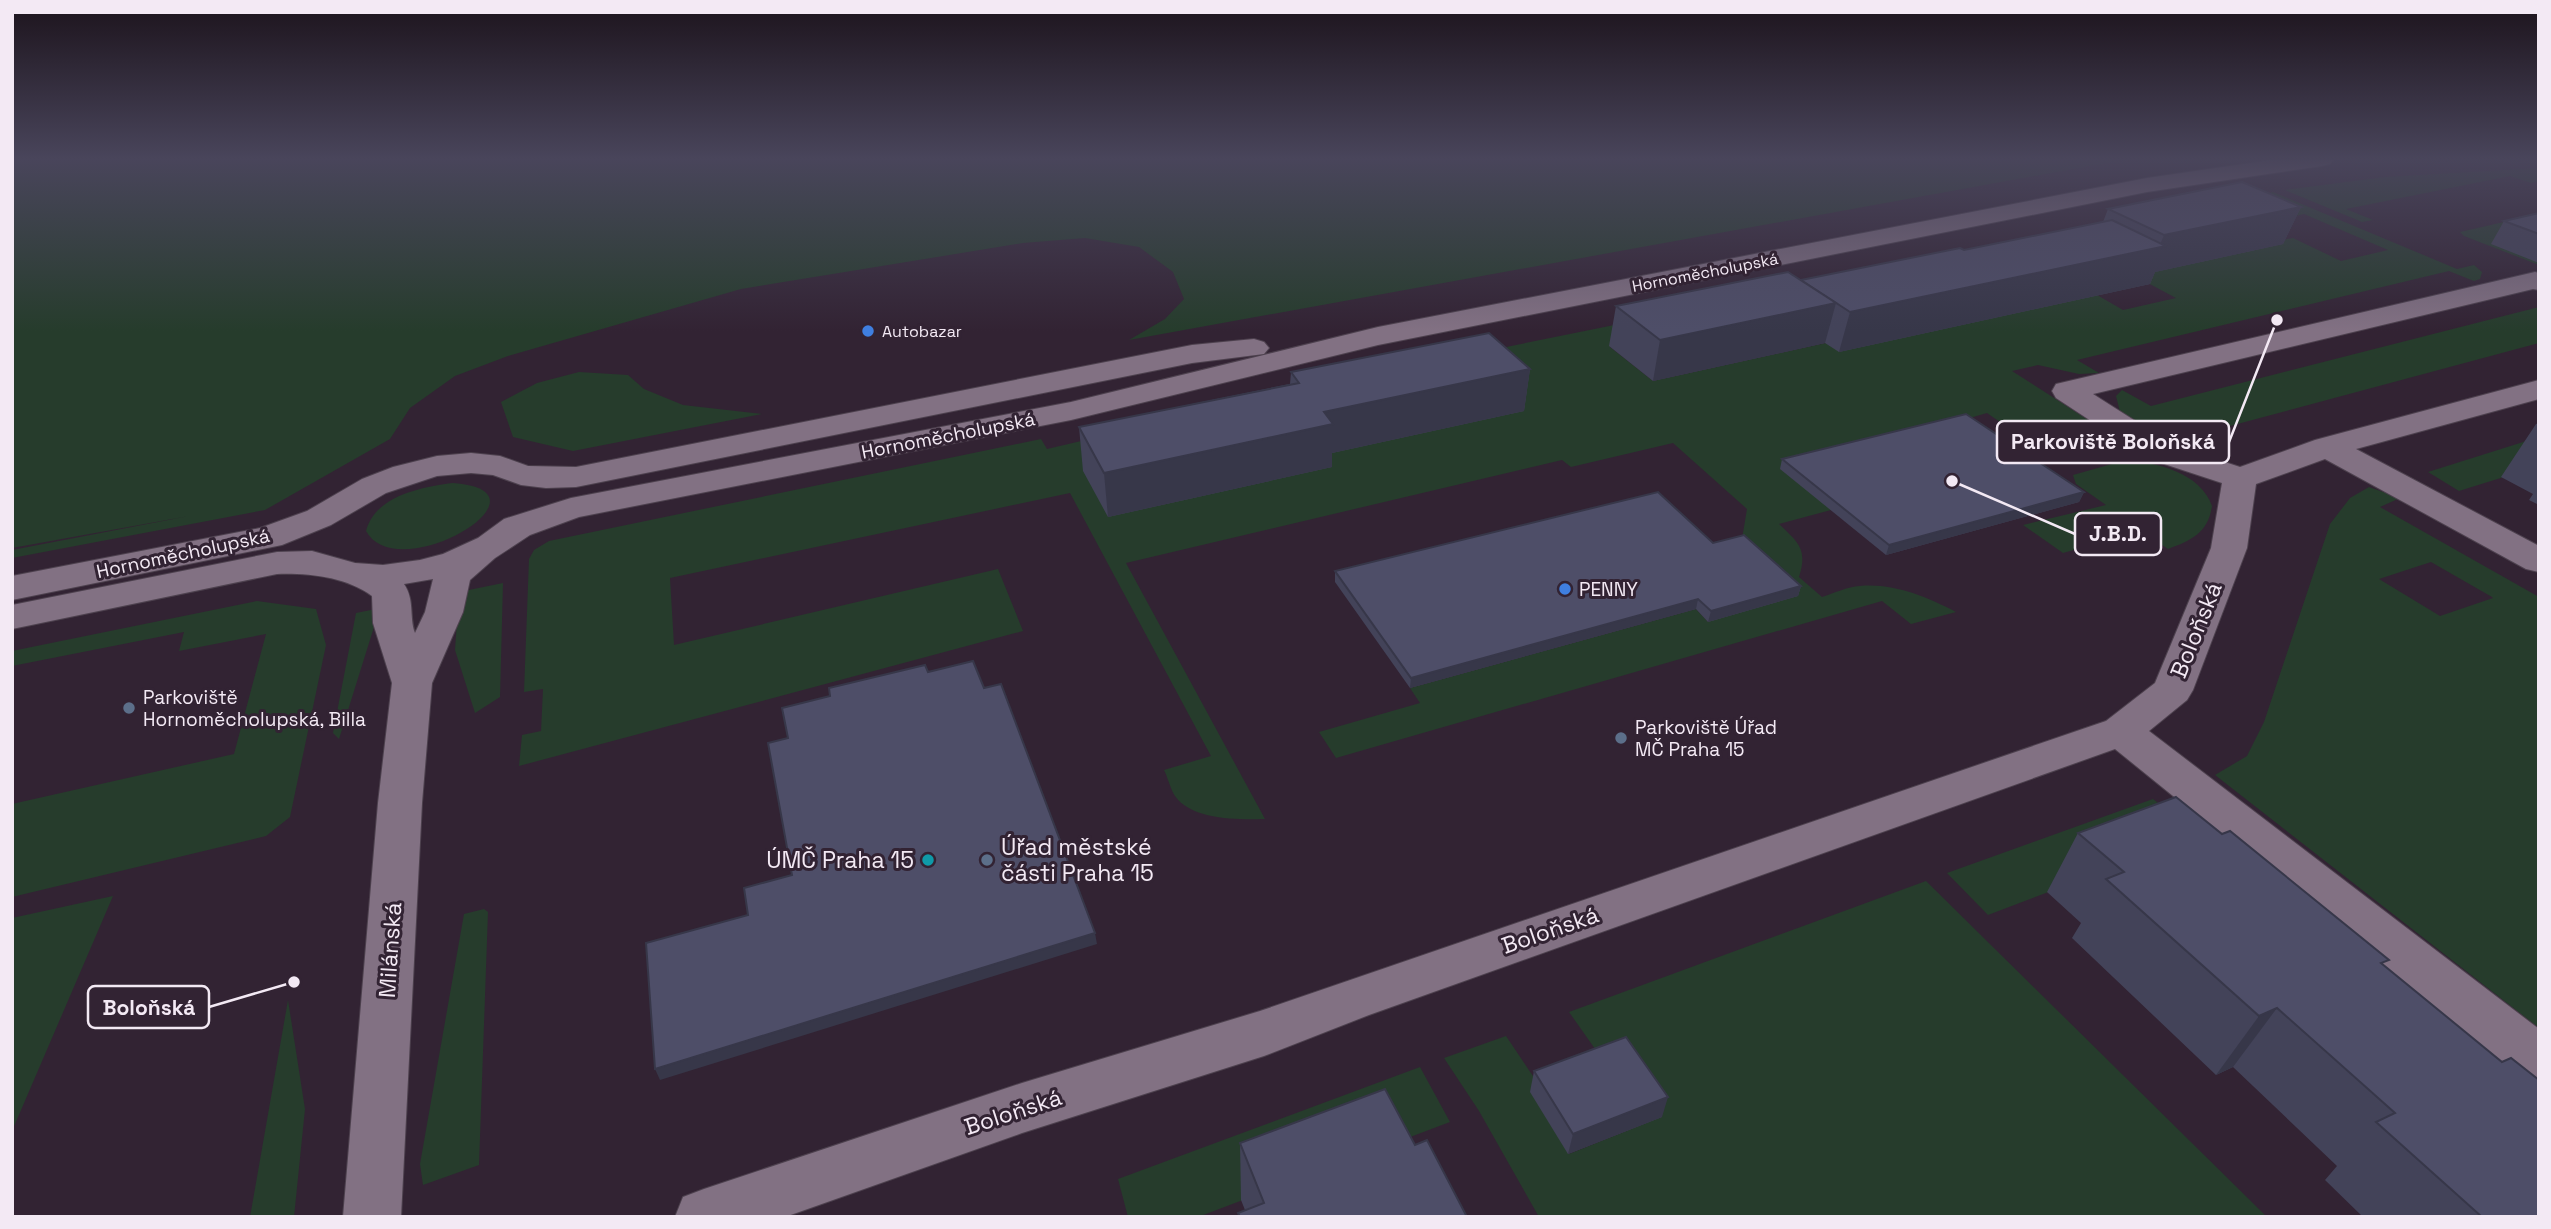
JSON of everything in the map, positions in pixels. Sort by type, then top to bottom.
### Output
[{"type":"street","name":"Hornoměcholupská","points":[[12,617],[277,563],[312,562],[341,570],[383,576],[420,571],[456,562],[536,518],[612,499],[1071,411],[1378,336],[1987,216]]},
{"type":"street","points":[[2539,282],[2535,280],[2067,391],[2161,452],[2240,478],[2326,447],[2539,388]]},
{"type":"street","name":"Hornoměcholupská","points":[[12,588],[269,537],[319,518],[374,486],[437,466],[471,463],[500,466],[522,475],[547,478],[612,471],[1192,354],[1378,336]]},
{"type":"street","points":[[2326,447],[2539,561]]},
{"type":"street","points":[[504,536],[530,507],[532,489],[522,475]]},
{"type":"street","name":"Boloňská","points":[[704,1217],[1022,1108],[1264,1033],[1351,1000],[2121,731],[2172,690],[2229,548],[2240,478]]},
{"type":"street","name":"Hornoměcholupská","points":[[341,570],[319,552],[318,536],[328,519],[347,501]]},
{"type":"street","name":"Milánská","points":[[372,1217],[400,803],[412,683],[444,612],[449,584],[467,563],[504,536]]},
{"type":"street","name":"Milánská","points":[[341,570],[376,581],[390,591],[392,623],[412,683]]},
{"type":"street","points":[[2121,731],[2177,778],[2539,1060]]},
{"type":"green space","points":[[12,216],[1811,216],[1129,340],[1165,319],[1184,299],[1173,272],[1139,247],[1085,238],[1023,243],[741,289],[508,356],[455,376],[410,408],[390,439],[265,510],[12,558],[12,550],[189,516],[12,548]]},
{"type":"green space","points":[[2152,216],[2293,216],[2245,227],[2078,284],[2123,310],[2176,298],[2144,281],[2148,273],[2281,244],[2276,241],[2293,238],[2341,261],[2388,250],[2309,216],[2331,216],[2457,269],[2474,265],[2482,272],[2480,279],[2474,281],[2449,271],[2077,360],[2099,373],[2079,374],[2038,365],[2012,371],[2104,430],[2107,434],[2105,438],[2070,443],[2043,441],[2017,432],[1987,413],[1959,421],[1831,510],[1779,524],[1800,547],[1802,567],[1799,577],[1822,597],[1855,587],[1885,587],[1922,596],[1956,612],[1911,624],[1882,601],[1336,758],[1319,732],[1420,703],[1410,688],[1696,609],[1708,622],[1741,545],[1747,509],[1673,443],[1571,467],[1562,460],[1126,563],[1265,819],[1204,814],[1182,804],[1175,796],[1164,770],[1211,756],[1070,493],[670,578],[674,645],[998,569],[1023,631],[519,766],[522,735],[541,731],[543,689],[524,692],[529,559],[534,550],[549,541],[1041,439],[1047,449],[1107,435],[1105,428]],"holes":[[[1998,317],[1826,343],[1653,381],[1610,347]]]},
{"type":"green space","points":[[2348,216],[2364,216],[2373,220],[2362,222]]},
{"type":"green space","points":[[2539,216],[2539,265],[2464,236],[2460,232]]},
{"type":"green space","points":[[2539,307],[2539,343],[2200,434],[2228,453],[2205,453],[2169,442],[2120,412],[2116,396],[2122,390],[2151,406]]},
{"type":"green space","points":[[579,372],[628,375],[644,389],[683,405],[762,414],[573,451],[513,437],[501,402],[537,383]]},
{"type":"green space","points":[[2539,437],[2539,466],[2459,491],[2428,472]]},
{"type":"green space","points":[[2126,460],[2151,463],[2176,471],[2198,485],[2212,506],[2203,529],[2191,539],[2168,549],[2141,531],[2063,553],[2023,525],[2106,505],[2076,484],[2073,475]]},
{"type":"green space","points":[[453,483],[482,490],[490,502],[482,517],[462,532],[436,543],[408,549],[383,546],[366,531],[371,519],[389,501],[427,487]]},
{"type":"green space","points":[[2369,487],[2400,498],[2380,507],[2539,597],[2539,1028],[2215,775],[2247,756],[2264,722],[2330,524],[2350,498]],"holes":[[[2431,562],[2493,598],[2440,616],[2379,579]]]},
{"type":"green space","points":[[503,583],[500,697],[475,713],[455,650],[459,592]]},
{"type":"green space","points":[[257,601],[316,609],[326,645],[290,817],[266,836],[12,897],[12,804],[234,754],[266,634],[179,651],[184,632],[12,666],[12,651]]},
{"type":"green space","points":[[376,609],[374,627],[339,739],[333,733],[356,613]]},
{"type":"green space","points":[[2153,799],[2198,835],[1988,915],[1947,873]]},
{"type":"green space","points":[[1926,881],[2267,1217],[1539,1217],[1479,1111],[1444,1058],[1506,1036],[1541,1088],[1569,1154],[1661,1117],[1605,1063],[1569,1012]]},
{"type":"green space","points":[[113,896],[12,1131],[12,918]]},
{"type":"green space","points":[[484,909],[488,912],[479,1165],[423,1185],[420,1164],[464,914]]},
{"type":"green space","points":[[288,1000],[305,1109],[294,1217],[250,1217]]},
{"type":"green space","points":[[1420,1067],[1450,1122],[1198,1217],[1128,1217],[1118,1179]]},
{"type":"building","points":[[2124,216],[2255,216],[2164,235]]},
{"type":"building","points":[[2539,216],[2539,234],[2504,221]]},
{"type":"building","points":[[2112,220],[2166,246],[1850,312],[1801,280],[1960,248],[1964,250]]},
{"type":"building","points":[[1788,272],[1836,303],[1660,340],[1616,306]]},
{"type":"building","points":[[1489,333],[1530,369],[1324,412],[1333,424],[1104,473],[1079,427],[1299,383],[1291,372]]},
{"type":"building","points":[[1966,414],[2084,492],[1889,545],[1782,459]]},
{"type":"building","name":"PENNY","points":[[1658,492],[1713,543],[1744,535],[1801,586],[1711,611],[1698,599],[1411,678],[1335,571]]},
{"type":"building","name":"ÚMČ Praha 15","points":[[973,661],[984,688],[1001,684],[1095,933],[655,1069],[646,943],[748,915],[744,888],[792,875],[768,743],[788,738],[782,708],[830,696],[829,688],[925,665],[928,672]]},
{"type":"building","points":[[2176,797],[2222,834],[2230,831],[2389,960],[2381,963],[2502,1062],[2511,1058],[2539,1080],[2539,1217],[2482,1217],[2376,1122],[2395,1113],[2277,1008],[2259,1016],[2106,879],[2124,872],[2078,833]]},
{"type":"building","points":[[1626,1037],[1668,1097],[1573,1134],[1534,1071]]},
{"type":"building","points":[[1385,1089],[1415,1145],[1427,1140],[1467,1217],[1240,1217],[1238,1213],[1264,1203],[1240,1143]]},
{"type":"place","name":"Parkoviště Boloňská","points":[[2277,320]]},
{"type":"place","name":"Autobazar","points":[[868,331]]},
{"type":"place","name":"J.B.D.","points":[[1952,481]]},
{"type":"place","name":"PENNY","points":[[1565,589]]},
{"type":"place","name":"Parkoviště Hornoměcholupská, Billa","points":[[129,708]]},
{"type":"place","name":"Parkoviště Úřad MČ Praha 15","points":[[1621,738]]},
{"type":"place","name":"ÚMČ Praha 15","points":[[928,860]]},
{"type":"place","name":"Úřad městské části Praha 15","points":[[987,860]]},
{"type":"place","name":"Boloňská","points":[[294,982]]}]
